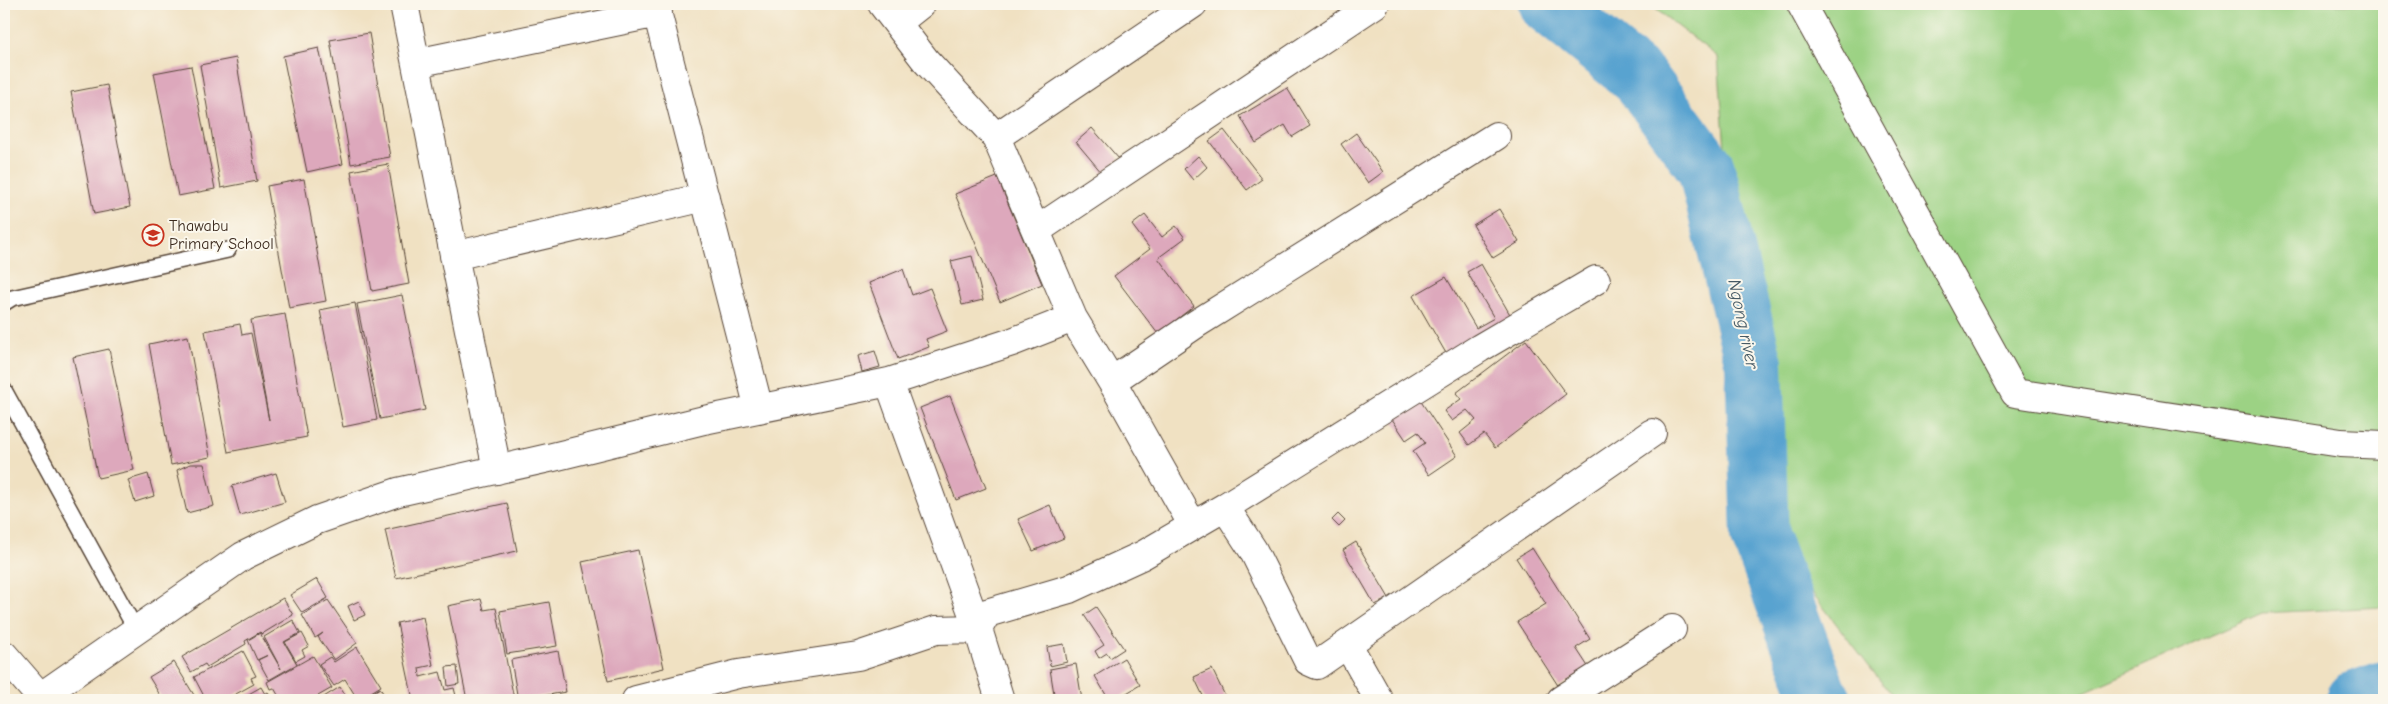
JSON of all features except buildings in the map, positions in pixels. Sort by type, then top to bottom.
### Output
[{"type":"street","points":[[404,4],[497,470]]},
{"type":"street","points":[[921,4],[889,13],[926,61],[996,137],[1073,318],[1112,381],[1192,524]]},
{"type":"street","points":[[996,137],[1192,4]]},
{"type":"street","points":[[1037,230],[1375,4]]},
{"type":"street","points":[[1801,4],[2015,393],[2341,443],[2384,445]]},
{"type":"street","points":[[416,63],[657,9],[759,408]]},
{"type":"street","points":[[1112,381],[1196,324],[1496,136]]},
{"type":"street","points":[[454,256],[705,197]]},
{"type":"street","points":[[978,629],[987,613],[1069,589],[1143,555],[1192,524],[1225,507],[1480,348],[1596,280]]},
{"type":"street","points":[[4,655],[41,698],[243,556],[317,520],[398,492],[759,408],[890,382],[1012,342],[1073,318]]},
{"type":"street","points":[[890,382],[978,629],[1000,700]]},
{"type":"street","points":[[1225,507],[1252,550],[1308,661],[1317,665],[1652,433]]},
{"type":"street","points":[[636,700],[738,674],[858,656],[936,630],[978,629]]},
{"type":"street","points":[[1561,700],[1672,629]]},
{"type":"street","points":[[1348,645],[1379,700]]},
{"type":"lane","points":[[4,303],[12,298],[228,250]]},
{"type":"lane","points":[[4,390],[136,630]]},
{"type":"green space","points":[[1649,4],[2384,4],[2384,607],[2262,613],[2066,700],[1895,700],[1753,516],[1718,57]]},
{"type":"waterway","name":"Ngong river","points":[[1547,4],[1640,79],[1706,168],[1754,364],[1760,536],[1819,696],[1823,700]]},
{"type":"waterway","name":"Ngong river","points":[[2355,700],[2384,690]]},
{"type":"place","name":"Thawabu Primary School","points":[[153,235]]}]
